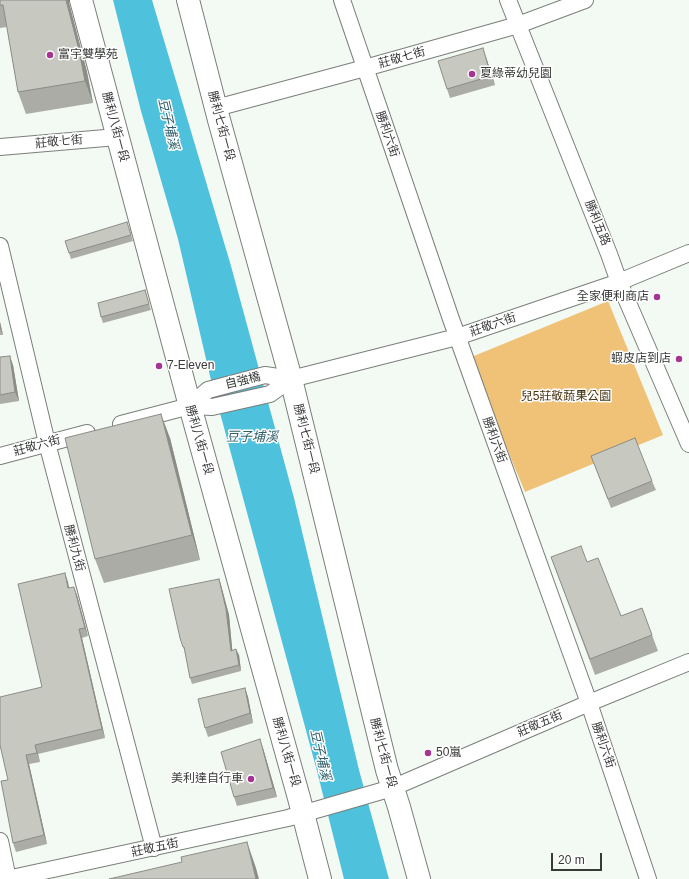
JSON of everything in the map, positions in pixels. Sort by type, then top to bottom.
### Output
[{"type":"street","name":"勝利八街一段","points":[[81,0],[190,406],[320,879]]},
{"type":"street","name":"勝利七街一段","points":[[188,0],[216,108],[291,379],[392,788],[419,879]]},
{"type":"street","name":"勝利六街","points":[[342,0],[457,337],[589,703],[648,879]]},
{"type":"street","name":"勝利五路","points":[[508,0],[619,282],[689,444]]},
{"type":"street","name":"莊敬七街","points":[[216,108],[518,25],[585,0]]},
{"type":"street","name":"莊敬七街","points":[[0,147],[118,137]]},
{"type":"street","name":"勝利九街","points":[[0,246],[47,444],[154,848]]},
{"type":"street","name":"莊敬六街","points":[[291,379],[457,337],[619,282],[689,253]]},
{"type":"street","name":"自強橋","points":[[190,406],[208,390],[265,375],[291,379]]},
{"type":"street","name":"自強橋","points":[[190,406],[212,407],[270,394],[291,379]]},
{"type":"street","name":"莊敬六街","points":[[0,456],[190,406]]},
{"type":"street","name":"莊敬五街","points":[[8,879],[303,814],[392,788],[589,703],[689,662]]},
{"type":"street","points":[[0,841],[8,879]]},
{"type":"green space","name":"兒5莊敬蔬果公園","points":[[608,301],[663,435],[525,492],[469,358]]},
{"type":"water","name":"豆子埔溪","points":[[113,0],[152,0],[231,266],[294,498],[359,770],[389,879],[344,879],[317,771],[210,376],[178,239],[141,111]]},
{"type":"building","name":"富宇雙學苑","points":[[0,0],[66,0],[79,50],[85,81],[18,92],[3,5],[0,5]]},
{"type":"building","points":[[483,48],[491,76],[447,89],[438,61]]},
{"type":"building","points":[[127,222],[131,235],[69,253],[65,241]]},
{"type":"building","points":[[145,290],[149,304],[101,317],[98,303]]},
{"type":"building","points":[[10,356],[15,392],[0,395],[0,357]]},
{"type":"building","points":[[161,414],[192,535],[95,559],[65,438]]},
{"type":"building","points":[[635,438],[652,481],[608,499],[591,456]]},
{"type":"building","points":[[581,546],[587,562],[598,558],[621,616],[642,608],[652,635],[590,659],[551,557]]},
{"type":"building","points":[[65,573],[68,588],[74,587],[85,628],[79,629],[102,729],[35,745],[37,753],[26,755],[44,835],[13,843],[1,781],[8,780],[0,745],[0,697],[42,687],[18,584]]},
{"type":"building","points":[[219,579],[226,609],[231,651],[236,649],[239,665],[190,678],[184,647],[180,638],[169,589]]},
{"type":"building","points":[[245,688],[250,713],[205,728],[198,699]]},
{"type":"building","name":"美利達自行車","points":[[260,739],[273,788],[234,797],[221,752]]},
{"type":"building","points":[[247,842],[256,879],[109,879],[182,862],[181,857]]},
{"type":"place","name":"富宇雙學苑","points":[[50,55]]},
{"type":"place","name":"夏綠蒂幼兒園","points":[[472,74]]},
{"type":"place","name":"全家便利商店","points":[[657,297]]},
{"type":"place","name":"蝦皮店到店","points":[[679,359]]},
{"type":"place","name":"7-Eleven","points":[[159,366]]},
{"type":"place","name":"50嵐","points":[[428,753]]},
{"type":"place","name":"美利達自行車","points":[[251,779]]}]
